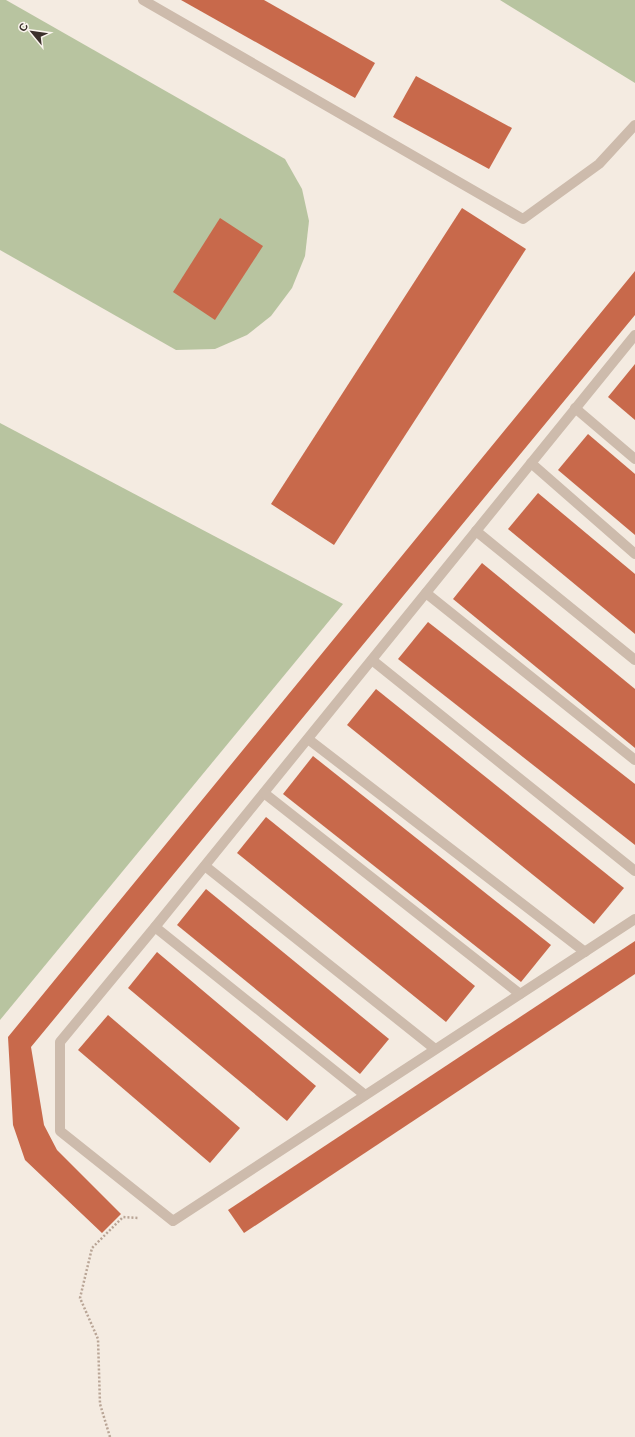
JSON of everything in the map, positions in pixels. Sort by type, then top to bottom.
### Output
[{"type":"lane","points":[[143,0],[523,219],[599,164],[635,125]]},
{"type":"lane","points":[[635,335],[205,866],[60,1042],[60,1131],[173,1221],[635,919]]},
{"type":"lane","points":[[575,408],[635,459]]},
{"type":"lane","points":[[531,463],[635,554]]},
{"type":"lane","points":[[476,531],[635,660]]},
{"type":"lane","points":[[426,593],[635,760]]},
{"type":"lane","points":[[372,660],[635,871]]},
{"type":"lane","points":[[308,739],[585,952]]},
{"type":"lane","points":[[264,793],[520,994]]},
{"type":"lane","points":[[205,866],[436,1049]]},
{"type":"lane","points":[[155,927],[365,1095]]},
{"type":"path","points":[[110,1437],[100,1404],[98,1339],[80,1298],[92,1248],[123,1217],[173,1221]]},
{"type":"green space","points":[[0,0],[6,0],[285,159],[302,189],[309,221],[305,256],[292,288],[271,316],[247,335],[215,349],[176,350],[0,250]]},
{"type":"green space","points":[[500,0],[635,0],[635,83]]},
{"type":"green space","points":[[0,423],[343,604],[0,1020]]},
{"type":"building","points":[[181,0],[264,0],[375,63],[355,98]]},
{"type":"building","points":[[416,76],[512,128],[489,169],[393,117]]},
{"type":"building","points":[[462,208],[526,249],[334,545],[271,504]]},
{"type":"building","points":[[220,218],[263,246],[215,320],[173,292]]},
{"type":"building","points":[[635,271],[635,315],[31,1047],[44,1125],[57,1150],[121,1214],[102,1233],[25,1160],[13,1125],[8,1037]]},
{"type":"building","points":[[635,364],[635,420],[608,397]]},
{"type":"building","points":[[588,434],[635,474],[635,535],[558,470]]},
{"type":"building","points":[[538,493],[635,574],[635,634],[508,529]]},
{"type":"building","points":[[482,563],[635,689],[635,748],[453,599]]},
{"type":"building","points":[[428,622],[635,784],[635,845],[398,659]]},
{"type":"building","points":[[376,689],[624,888],[594,924],[347,725]]},
{"type":"building","points":[[313,756],[551,945],[521,982],[283,794]]},
{"type":"building","points":[[266,817],[475,986],[446,1022],[237,853]]},
{"type":"building","points":[[206,889],[389,1039],[360,1074],[177,925]]},
{"type":"building","points":[[635,941],[635,974],[244,1233],[228,1210]]},
{"type":"building","points":[[157,952],[316,1086],[287,1121],[128,988]]},
{"type":"building","points":[[108,1015],[240,1128],[210,1163],[78,1050]]}]
